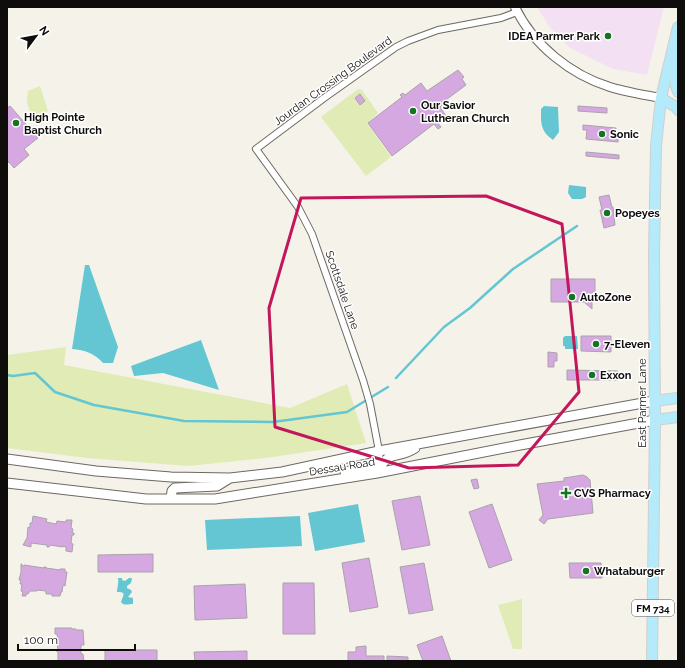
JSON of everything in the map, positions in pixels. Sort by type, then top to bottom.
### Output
[{"type":"main road","name":"East Parmer Lane","points":[[652,661],[655,420],[655,157],[661,98],[678,27]]},
{"type":"main road","points":[[678,56],[674,78],[675,86],[678,92]]},
{"type":"main road","points":[[661,98],[671,103],[678,110]]},
{"type":"main road","name":"Dessau Road","points":[[9,461],[96,471],[171,477],[230,478],[282,472],[379,451],[654,401],[678,398]]},
{"type":"main road","name":"Dessau Road","points":[[7,483],[146,499],[215,499],[377,473],[678,416]]},
{"type":"main road","points":[[377,473],[382,463],[388,458],[409,452],[422,443]]},
{"type":"main road","points":[[330,480],[340,473],[367,468],[376,463],[379,451]]},
{"type":"main road","points":[[171,499],[172,491],[175,488],[217,486],[230,478]]},
{"type":"street","points":[[516,9],[529,29],[543,46],[571,69],[609,87],[661,98]]},
{"type":"street","name":"Jourdan Crossing Boulevard","points":[[256,149],[396,47],[414,38],[438,30],[501,18],[516,9]]},
{"type":"street","name":"Scottsdale Lane","points":[[256,149],[298,207],[312,234],[363,380],[370,404],[379,451]]},
{"type":"highlighted area","points":[[486,196],[562,224],[579,392],[518,465],[409,468],[275,427],[269,308],[301,198]]},
{"type":"shaded area","name":"IDEA Parmer Park","points":[[537,7],[664,7],[647,75],[613,69],[569,47],[549,26]]},
{"type":"green space","points":[[40,86],[48,111],[38,121],[28,108],[27,96],[28,91]]},
{"type":"green space","points":[[358,89],[362,90],[378,113],[367,123],[391,157],[366,176],[321,117]]},
{"type":"green space","points":[[66,347],[64,365],[290,408],[347,384],[366,443],[266,458],[188,466],[87,458],[7,448],[7,355]]},
{"type":"green space","points":[[522,599],[522,649],[513,649],[498,605]]},
{"type":"water","points":[[544,106],[558,107],[559,132],[553,140],[543,130],[541,109]]},
{"type":"water","points":[[569,185],[586,187],[586,197],[582,199],[572,199],[568,193]]},
{"type":"water","points":[[85,265],[89,265],[118,347],[113,363],[103,363],[89,353],[72,349]]},
{"type":"water","points":[[565,336],[577,336],[578,349],[565,349],[565,346],[563,346],[563,338]]},
{"type":"water","points":[[201,340],[219,390],[163,373],[134,376],[131,366]]},
{"type":"water","points":[[358,504],[365,542],[315,551],[308,513]]},
{"type":"water","points":[[300,516],[302,546],[207,550],[205,520]]},
{"type":"water","points":[[118,578],[122,578],[122,580],[125,581],[132,578],[131,583],[127,586],[127,588],[132,592],[128,597],[133,598],[133,604],[125,604],[121,602],[124,594],[117,592]]},
{"type":"building","name":"Our Savior Lutheran Church","points":[[458,70],[464,77],[462,79],[466,85],[443,102],[444,104],[440,107],[446,116],[437,122],[441,127],[438,129],[434,124],[392,156],[368,123],[402,97],[400,95],[403,93],[405,95],[421,83],[427,91]]},
{"type":"building","points":[[360,94],[365,101],[360,105],[355,98]]},
{"type":"building","name":"High Pointe Baptist Church","points":[[10,106],[38,138],[24,149],[29,155],[14,168],[9,162],[7,163],[7,108]]},
{"type":"building","points":[[578,106],[607,108],[607,113],[578,111]]},
{"type":"building","name":"Sonic","points":[[583,125],[616,128],[616,132],[619,132],[618,142],[586,139],[587,130],[583,130]]},
{"type":"building","points":[[586,152],[619,155],[619,159],[586,156]]},
{"type":"building","name":"Popeyes","points":[[609,195],[613,207],[615,225],[604,228],[599,197]]},
{"type":"building","name":"AutoZone","points":[[551,279],[595,279],[595,292],[592,292],[592,309],[584,302],[551,302]]},
{"type":"building","name":"7-Eleven","points":[[581,336],[611,336],[611,352],[581,351]]},
{"type":"building","points":[[548,352],[557,353],[557,361],[554,361],[554,367],[548,367]]},
{"type":"building","name":"Exxon","points":[[567,370],[618,371],[618,380],[567,380]]},
{"type":"building","name":"CVS Pharmacy","points":[[583,475],[590,480],[593,513],[548,519],[544,524],[539,520],[543,515],[537,484],[564,481],[564,478]]},
{"type":"building","points":[[477,479],[479,488],[474,489],[471,480]]},
{"type":"building","points":[[420,496],[430,545],[402,550],[392,501]]},
{"type":"building","points":[[492,504],[512,560],[489,568],[469,512]]},
{"type":"building","points":[[33,516],[47,519],[46,522],[56,524],[57,521],[66,522],[66,520],[72,520],[71,528],[73,529],[72,533],[74,533],[74,535],[72,535],[71,543],[73,544],[72,552],[66,551],[66,547],[63,546],[50,545],[47,547],[47,545],[31,543],[31,547],[23,545],[27,538],[28,527],[30,528],[30,523],[32,523]]},
{"type":"building","points":[[153,554],[153,572],[98,572],[98,555]]},
{"type":"building","points":[[369,558],[378,607],[350,612],[342,563]]},
{"type":"building","points":[[424,563],[433,610],[409,614],[400,567]]},
{"type":"building","name":"Whataburger","points":[[569,563],[601,563],[602,578],[570,578]]},
{"type":"building","points":[[21,564],[22,566],[46,567],[60,570],[65,569],[65,572],[67,572],[65,586],[63,585],[60,596],[52,596],[52,594],[46,594],[46,591],[37,590],[30,591],[26,594],[26,596],[22,596],[22,584],[20,584],[21,580],[19,580]]},
{"type":"building","points":[[283,583],[314,583],[315,634],[283,634]]},
{"type":"building","points":[[245,584],[247,618],[195,620],[194,586]]},
{"type":"building","points":[[55,628],[72,628],[76,630],[83,630],[84,645],[81,645],[81,654],[83,654],[84,661],[58,661],[58,640],[57,634],[55,634]]},
{"type":"building","points":[[442,636],[451,661],[423,661],[417,645]]},
{"type":"building","points":[[366,646],[366,656],[384,656],[384,661],[348,661],[348,652],[356,652],[356,647]]},
{"type":"building","points":[[105,650],[157,650],[157,661],[105,661]]},
{"type":"building","points":[[247,651],[247,661],[195,661],[194,652]]},
{"type":"building","points":[[387,656],[408,657],[408,661],[387,661]]},
{"type":"waterway","points":[[396,378],[444,327],[470,308],[513,269],[577,226]]},
{"type":"waterway","points":[[7,375],[13,376],[35,373],[55,392],[94,405],[184,421],[273,422],[347,412],[388,387]]},
{"type":"place","name":"IDEA Parmer Park","points":[[608,36]]},
{"type":"place","name":"Our Savior Lutheran Church","points":[[413,111]]},
{"type":"place","name":"High Pointe Baptist Church","points":[[16,123]]},
{"type":"place","name":"Sonic","points":[[602,134]]},
{"type":"place","name":"Popeyes","points":[[607,213]]},
{"type":"place","name":"AutoZone","points":[[572,297]]},
{"type":"place","name":"7-Eleven","points":[[596,344]]},
{"type":"place","name":"Exxon","points":[[592,375]]},
{"type":"place","name":"CVS Pharmacy","points":[[566,493]]},
{"type":"place","name":"Whataburger","points":[[586,571]]}]
